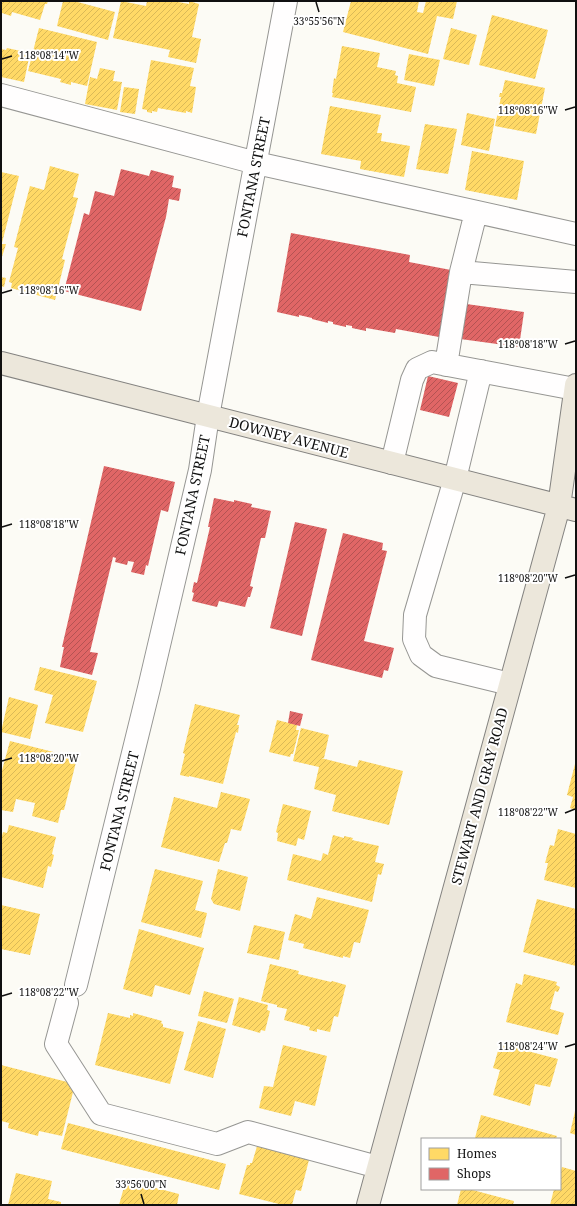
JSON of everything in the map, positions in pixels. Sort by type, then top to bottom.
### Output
[{"type":"main road","name":"DOWNEY AVENUE","points":[[1,363],[567,508]]},
{"type":"main road","name":"STEWART AND GRAY ROAD","points":[[368,1205],[510,684],[567,508],[576,385]]},
{"type":"street","name":"FONTANA STREET","points":[[286,1],[208,416],[200,470],[149,688],[72,994],[56,1044],[101,1114],[217,1144],[248,1132],[378,1167]]},
{"type":"street","points":[[1,95],[256,163],[576,234]]},
{"type":"street","points":[[446,365],[461,272],[476,212]]},
{"type":"street","points":[[461,272],[576,282]]},
{"type":"street","points":[[392,463],[412,380],[417,369],[432,362],[576,389]]},
{"type":"street","points":[[481,371],[455,479],[415,615],[414,639],[421,655],[436,666],[510,684]]},
{"type":"building: Homes","points":[[1,1],[48,1],[47,4],[45,4],[40,20],[12,12],[11,16],[2,13]]},
{"type":"building: Homes","points":[[63,1],[74,1],[115,12],[108,40],[57,26]]},
{"type":"building: Homes","points":[[121,1],[146,6],[147,1],[173,1],[189,4],[189,1],[199,4],[192,37],[201,39],[196,63],[168,57],[170,50],[113,38]]},
{"type":"building: Homes","points":[[351,1],[419,1],[417,12],[423,13],[426,1],[457,1],[453,19],[437,16],[428,54],[343,32]]},
{"type":"building: Homes","points":[[492,15],[548,30],[535,79],[479,65]]},
{"type":"building: Homes","points":[[39,28],[97,42],[87,86],[71,82],[71,85],[60,82],[61,79],[28,71]]},
{"type":"building: Homes","points":[[451,28],[477,35],[469,65],[443,59]]},
{"type":"building: Homes","points":[[342,46],[380,53],[377,67],[396,71],[395,75],[398,76],[397,83],[416,87],[411,112],[332,97],[334,78],[336,79]]},
{"type":"building: Homes","points":[[7,48],[30,53],[24,82],[1,77],[1,49],[6,50]]},
{"type":"building: Homes","points":[[409,54],[440,60],[434,86],[404,80]]},
{"type":"building: Homes","points":[[151,60],[194,68],[190,86],[196,87],[192,113],[158,108],[157,112],[152,111],[152,113],[142,109]]},
{"type":"building: Homes","points":[[100,68],[115,71],[113,81],[122,82],[117,110],[85,104],[90,77],[97,79]]},
{"type":"building: Homes","points":[[505,80],[545,88],[536,134],[495,126],[501,97],[499,97],[500,93],[502,93]]},
{"type":"building: Homes","points":[[124,87],[139,89],[135,114],[120,112]]},
{"type":"building: Homes","points":[[330,106],[381,115],[377,133],[382,133],[381,141],[410,146],[404,177],[360,169],[361,161],[321,154]]},
{"type":"building: Homes","points":[[467,113],[495,119],[489,151],[461,145]]},
{"type":"building: Homes","points":[[425,124],[457,129],[448,174],[416,169]]},
{"type":"building: Homes","points":[[472,151],[524,161],[517,200],[465,190]]},
{"type":"building: Homes","points":[[50,166],[79,174],[73,197],[78,198],[62,259],[65,260],[55,300],[11,288],[12,283],[9,282],[18,248],[14,247],[30,186],[44,190]]},
{"type":"building: Homes","points":[[1,172],[19,176],[2,243],[1,243]]},
{"type":"building: Homes","points":[[1,244],[6,244],[1,260]]},
{"type":"building: Homes","points":[[1,277],[6,278],[4,287],[1,286]]},
{"type":"building: Homes","points":[[40,667],[97,681],[83,732],[45,723],[53,695],[34,690]]},
{"type":"building: Homes","points":[[9,697],[38,705],[30,739],[1,732]]},
{"type":"building: Homes","points":[[195,704],[240,715],[237,725],[239,725],[238,733],[236,732],[223,784],[180,775],[185,754],[183,753]]},
{"type":"building: Homes","points":[[277,720],[297,725],[296,730],[299,730],[293,754],[291,754],[290,757],[269,752]]},
{"type":"building: Homes","points":[[301,728],[329,735],[324,758],[321,758],[357,767],[359,760],[403,771],[389,825],[332,811],[336,795],[314,789],[319,767],[293,761]]},
{"type":"building: Homes","points":[[10,741],[77,758],[64,810],[61,810],[58,823],[32,816],[35,803],[16,799],[13,812],[1,810],[1,774]]},
{"type":"building: Homes","points":[[575,764],[576,810],[570,808],[573,797],[567,795]]},
{"type":"building: Homes","points":[[221,792],[250,799],[241,831],[231,829],[219,862],[161,847],[174,797],[217,808]]},
{"type":"building: Homes","points":[[283,804],[311,811],[304,840],[298,838],[296,846],[277,841],[278,833],[276,832]]},
{"type":"building: Homes","points":[[9,825],[56,837],[51,867],[48,866],[43,888],[1,877],[1,840],[3,832],[7,833]]},
{"type":"building: Homes","points":[[558,829],[576,834],[576,888],[544,880],[548,863],[545,863],[550,845],[554,846]]},
{"type":"building: Homes","points":[[333,835],[344,838],[344,836],[353,838],[352,840],[379,846],[375,862],[384,864],[381,875],[378,874],[372,902],[287,880],[293,854],[321,861],[323,853],[328,855]]},
{"type":"building: Homes","points":[[155,869],[203,881],[195,910],[207,913],[201,938],[141,922]]},
{"type":"building: Homes","points":[[218,869],[248,877],[240,911],[214,904],[211,899]]},
{"type":"building: Homes","points":[[317,897],[369,910],[360,943],[354,942],[350,958],[343,956],[343,958],[303,948],[304,944],[288,940],[295,914],[311,919]]},
{"type":"building: Homes","points":[[537,899],[576,909],[576,966],[523,952]]},
{"type":"building: Homes","points":[[1,905],[40,914],[30,955],[1,949]]},
{"type":"building: Homes","points":[[254,925],[285,932],[279,960],[247,953]]},
{"type":"building: Homes","points":[[139,929],[204,948],[190,995],[155,985],[152,997],[123,989]]},
{"type":"building: Homes","points":[[270,964],[299,971],[298,974],[346,985],[338,1017],[334,1016],[330,1032],[317,1029],[317,1032],[309,1030],[310,1027],[284,1020],[287,1009],[261,1001]]},
{"type":"building: Homes","points":[[524,974],[557,982],[556,985],[560,987],[558,992],[555,991],[550,1009],[564,1013],[558,1035],[506,1022],[516,983],[522,985]]},
{"type":"building: Homes","points":[[204,991],[234,999],[227,1023],[198,1016]]},
{"type":"building: Homes","points":[[239,997],[268,1005],[267,1010],[270,1011],[265,1031],[261,1030],[260,1033],[232,1025]]},
{"type":"building: Homes","points":[[108,1013],[130,1018],[130,1015],[133,1016],[133,1013],[162,1021],[161,1023],[163,1024],[163,1027],[184,1032],[170,1084],[95,1065]]},
{"type":"building: Homes","points":[[198,1021],[226,1029],[213,1078],[184,1070]]},
{"type":"building: Homes","points":[[500,1044],[558,1059],[550,1087],[535,1084],[530,1106],[493,1095],[500,1070],[493,1068]]},
{"type":"building: Homes","points":[[283,1045],[327,1056],[315,1106],[295,1101],[291,1116],[259,1108],[264,1086],[273,1087]]},
{"type":"building: Homes","points":[[1,1065],[75,1084],[62,1136],[39,1131],[38,1136],[8,1128],[9,1123],[1,1121]]},
{"type":"building: Homes","points":[[576,1111],[576,1135],[570,1133]]},
{"type":"building: Homes","points":[[481,1115],[557,1136],[556,1138],[475,1138]]},
{"type":"building: Homes","points":[[68,1123],[226,1164],[219,1190],[61,1149]]},
{"type":"building: Homes","points":[[258,1143],[310,1156],[301,1191],[296,1190],[292,1205],[283,1205],[239,1194],[247,1165],[252,1163]]},
{"type":"building: Homes","points":[[562,1167],[576,1171],[576,1205],[550,1205],[554,1190],[561,1190]]},
{"type":"building: Homes","points":[[16,1173],[52,1181],[48,1199],[61,1202],[61,1205],[8,1205]]},
{"type":"building: Homes","points":[[126,1180],[179,1194],[177,1205],[119,1205]]},
{"type":"building: Homes","points":[[461,1190],[473,1190],[514,1201],[513,1205],[457,1205]]},
{"type":"building: Shops","points":[[121,169],[149,176],[151,170],[174,176],[172,187],[181,189],[179,201],[169,199],[166,217],[141,311],[64,291],[84,213],[89,215],[95,191],[114,196]]},
{"type":"building: Shops","points":[[291,233],[410,255],[409,262],[451,270],[439,337],[396,329],[395,333],[366,328],[366,331],[352,328],[352,326],[346,325],[346,327],[333,324],[333,322],[328,321],[328,323],[299,315],[299,317],[277,312]]},
{"type":"building: Shops","points":[[459,303],[524,312],[519,347],[453,338]]},
{"type":"building: Shops","points":[[428,376],[458,383],[449,417],[420,410]]},
{"type":"building: Shops","points":[[104,466],[175,482],[168,512],[161,510],[148,566],[146,565],[144,575],[131,572],[134,562],[128,561],[127,565],[115,562],[116,558],[113,557],[90,652],[98,653],[92,675],[60,667],[64,647],[62,647]]},
{"type":"building: Shops","points":[[214,498],[252,504],[251,507],[271,511],[265,538],[261,538],[250,586],[253,587],[245,607],[219,601],[217,607],[192,601],[194,582],[197,583],[210,527],[208,527]]},
{"type":"building: Shops","points":[[295,522],[327,529],[302,636],[270,628]]},
{"type":"building: Shops","points":[[343,533],[383,543],[382,550],[387,551],[364,641],[394,648],[388,671],[384,670],[382,678],[311,660]]},
{"type":"building: Shops","points":[[290,711],[303,714],[300,726],[288,723]]}]
